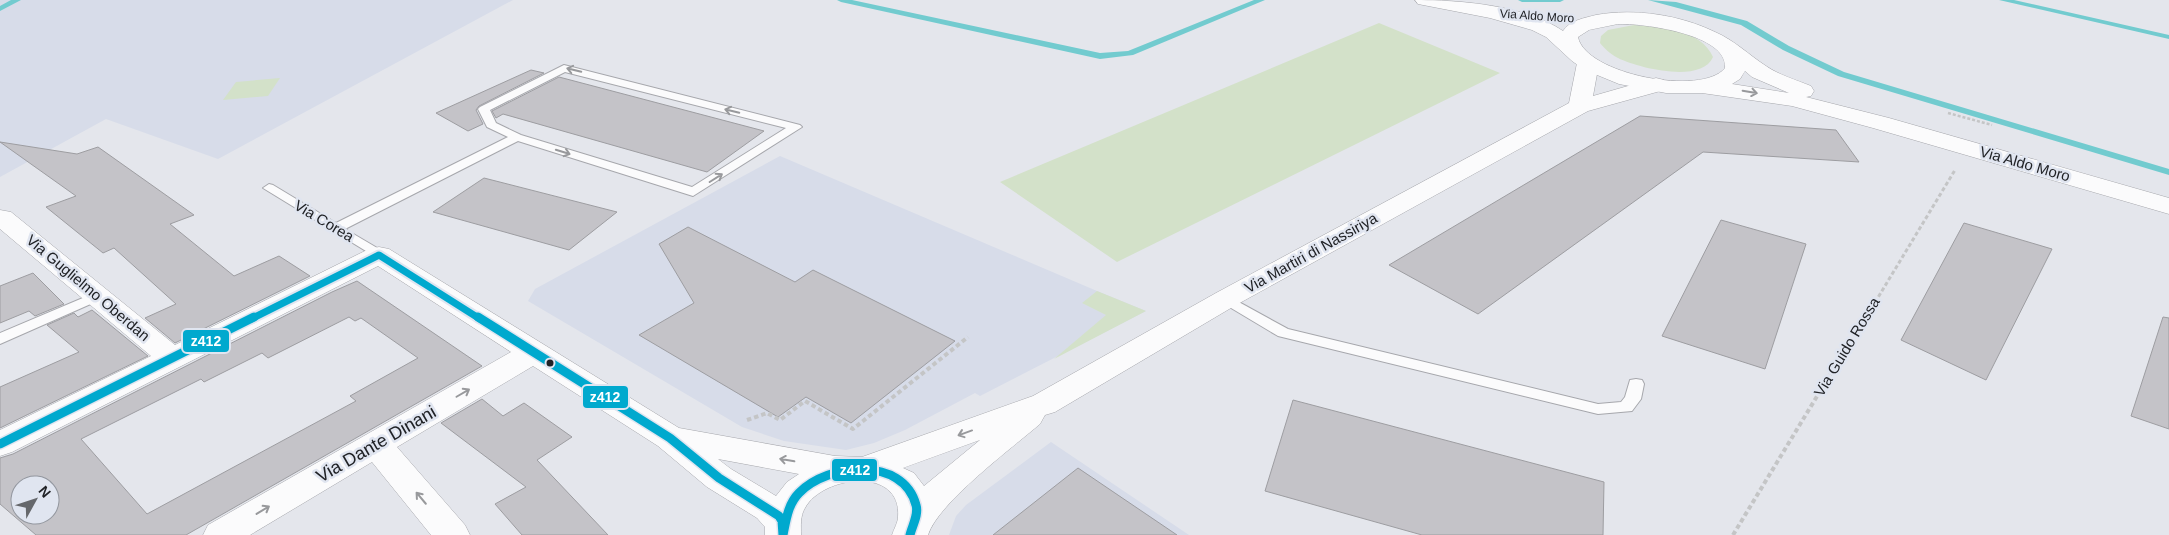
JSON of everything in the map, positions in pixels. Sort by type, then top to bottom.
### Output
[{"type":"street","name":"Via Aldo Moro","points":[[1425,0],[1477,10],[1539,17],[1598,20],[1627,18],[1660,21],[1707,36],[1760,72],[1881,123]]},
{"type":"street","name":"Via Aldo Moro","points":[[1477,10],[1554,34],[1581,57],[1618,77],[1656,85],[1702,86],[1715,83],[1732,75],[1737,63],[1728,49]]},
{"type":"street","name":"Via Aldo Moro","points":[[1581,57],[1569,42],[1570,35],[1575,28],[1598,20]]},
{"type":"street","points":[[1580,106],[1581,57]]},
{"type":"street","name":"Via Martiri di Nassiriya","points":[[911,531],[930,501],[939,492],[1044,404],[1226,299],[1580,106],[1656,85]]},
{"type":"street","name":"Via Aldo Moro","points":[[1702,86],[1793,100],[1881,123],[2169,206]]},
{"type":"street","name":"Via Guglielmo Oberdan","points":[[2,217],[173,359]]},
{"type":"street","points":[[0,444],[379,255],[532,353],[670,438],[718,478],[770,509],[783,528]]},
{"type":"street","name":"Via Dante Dinani","points":[[221,535],[532,353]]},
{"type":"street","name":"Via Martiri di Nassiriya","points":[[783,528],[786,508],[803,488],[828,474],[858,469],[1044,404]]},
{"type":"street","points":[[670,438],[704,446],[835,468],[858,469],[889,474],[907,487],[916,505],[911,531]]},
{"type":"street","points":[[376,444],[452,535]]},
{"type":"lane","points":[[336,228],[517,137],[693,192],[796,127],[564,68],[484,109],[491,125],[517,137]]},
{"type":"lane","name":"Via Corea","points":[[269,188],[379,255]]},
{"type":"lane","points":[[0,339],[97,296]]},
{"type":"lane","points":[[1226,299],[1283,333],[1598,409],[1626,407],[1633,399],[1636,384]]},
{"type":"path","name":"Via Guido Rossa","points":[[1733,535],[1957,167]]},
{"type":"path","points":[[704,446],[741,423],[767,413],[780,420],[805,401],[853,429],[968,337]]},
{"type":"shaded area","points":[[0,0],[513,0],[218,159],[106,119],[0,177]]},
{"type":"shaded area","points":[[780,156],[1146,311],[980,396],[975,393],[905,430],[874,443],[846,450],[784,441],[742,427],[528,301],[535,289]]},
{"type":"shaded area","points":[[1051,442],[1189,535],[949,535],[956,516],[966,505]]},
{"type":"green space","points":[[1379,23],[1500,73],[1117,262],[1000,182]]},
{"type":"green space","points":[[1634,25],[1679,31],[1690,35],[1699,40],[1713,57],[1707,65],[1696,70],[1683,72],[1669,71],[1627,62],[1613,55],[1600,43],[1601,36],[1608,30]]},
{"type":"green space","points":[[280,78],[268,96],[223,100],[236,82]]},
{"type":"green space","points":[[1097,291],[1146,311],[1054,359],[1106,315],[1082,303]]},
{"type":"building","points":[[531,70],[544,73],[479,106],[476,110],[483,124],[468,131],[436,113]]},
{"type":"building","points":[[559,77],[764,131],[707,172],[503,114],[496,118],[492,111]]},
{"type":"building","points":[[1640,116],[1836,130],[1859,162],[1703,152],[1478,314],[1389,265]]},
{"type":"building","points":[[0,142],[77,154],[98,147],[194,215],[170,224],[234,276],[279,256],[310,276],[175,343],[145,318],[176,304],[114,248],[103,253],[46,207],[76,196]]},
{"type":"building","points":[[484,178],[617,212],[569,250],[433,212]]},
{"type":"building","points":[[1721,220],[1806,244],[1765,369],[1662,336]]},
{"type":"building","points":[[1964,223],[2052,249],[1986,380],[1901,340]]},
{"type":"building","points":[[688,227],[795,282],[813,270],[955,341],[851,423],[806,397],[778,417],[639,335],[694,303],[659,244]]},
{"type":"building","points":[[33,273],[64,304],[35,316],[29,311],[0,323],[0,286]]},
{"type":"building","points":[[357,281],[482,366],[186,535],[36,535],[24,525],[60,525],[60,475],[10,475],[10,513],[0,504],[0,458],[13,454]],"holes":[[[349,317],[355,321],[361,318],[418,358],[350,396],[356,401],[147,514],[81,439],[201,379],[204,382],[262,353],[268,358]]]},
{"type":"building","points":[[92,310],[148,356],[0,428],[0,387],[79,352],[47,325],[74,313],[78,317]]},
{"type":"building","points":[[2163,317],[2169,318],[2169,429],[2131,416]]},
{"type":"building","points":[[482,399],[503,416],[524,403],[572,437],[537,460],[608,535],[522,535],[495,504],[526,487],[441,423]]},
{"type":"building","points":[[1293,400],[1604,482],[1603,535],[1422,535],[1265,491]]},
{"type":"building","points":[[1078,468],[1177,535],[993,535]]},
{"type":"waterway","points":[[0,9],[17,0]]},
{"type":"waterway","points":[[841,0],[1100,56],[1130,53],[1261,0]]},
{"type":"waterway","points":[[1522,0],[1560,0]]},
{"type":"waterway","points":[[1652,0],[1676,4],[1744,23],[1786,48],[1841,74],[2169,172]]},
{"type":"waterway","points":[[2003,0],[2169,37]]},
{"type":"transit line","name":"z412","points":[[0,444],[379,255],[670,438],[719,478],[779,516],[782,521],[783,535]]},
{"type":"transit line","name":"z412","points":[[783,535],[786,518],[792,503],[799,493],[811,482],[845,470],[863,469],[881,472],[897,479],[909,490],[916,505],[916,516],[910,535]]}]
